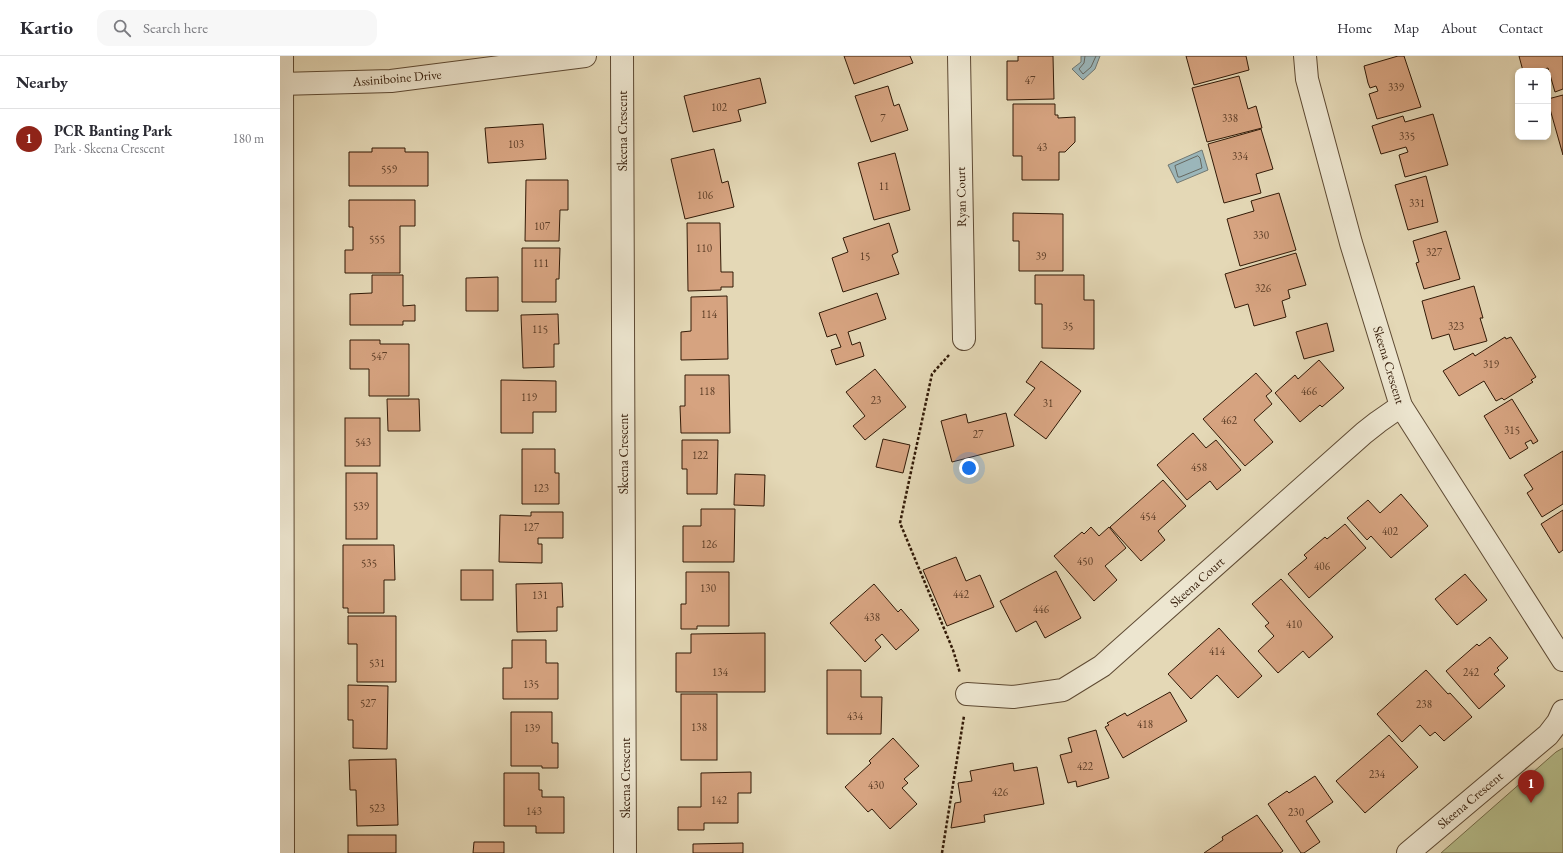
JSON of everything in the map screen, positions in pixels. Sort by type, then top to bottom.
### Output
[{"type":"street","points":[[282,56],[283,853]]},
{"type":"street","name":"Assiniboine Drive","points":[[281,84],[391,81],[585,56]]},
{"type":"street","name":"Skeena Crescent","points":[[622,56],[625,853]]},
{"type":"street","name":"Ryan Court","points":[[959,56],[964,339]]},
{"type":"street","name":"Skeena Crescent","points":[[1305,56],[1307,78],[1352,243],[1401,406],[1563,660]]},
{"type":"street","name":"Skeena Court","points":[[967,694],[1013,697],[1063,690],[1102,666],[1364,434],[1401,406]]},
{"type":"street","name":"Skeena Crescent","points":[[1408,853],[1548,735],[1558,722],[1563,712]]},
{"type":"path","points":[[932,374],[900,523],[953,650]]},
{"type":"path","points":[[942,853],[960,739]]},
{"type":"green space","points":[[1563,748],[1563,853],[1441,853],[1556,752]]},
{"type":"water","points":[[1081,56],[1100,56],[1095,69],[1083,80],[1072,69],[1081,62]]},
{"type":"water","points":[[1202,150],[1208,170],[1177,183],[1168,165]]},
{"type":"building","points":[[844,56],[910,56],[913,63],[854,84]]},
{"type":"building","points":[[1018,56],[1053,56],[1054,99],[1007,100],[1007,61],[1018,61]]},
{"type":"building","points":[[1186,56],[1246,56],[1249,70],[1194,85]]},
{"type":"building","points":[[1398,56],[1404,56],[1421,107],[1377,119],[1369,94],[1378,91],[1376,86],[1370,88],[1364,66]]},
{"type":"building","points":[[1519,56],[1563,56],[1563,89],[1555,92],[1551,78],[1551,68],[1522,68]]},
{"type":"building","points":[[1239,76],[1248,109],[1256,106],[1262,128],[1207,142],[1192,88]]},
{"type":"building","points":[[760,78],[766,103],[738,110],[741,121],[693,132],[684,96]]},
{"type":"building","points":[[888,86],[894,106],[899,104],[908,130],[871,142],[855,96]]},
{"type":"building","points":[[1563,95],[1563,155],[1551,113],[1551,98]]},
{"type":"building","points":[[1013,104],[1055,104],[1055,115],[1058,115],[1058,118],[1075,117],[1075,142],[1065,152],[1059,152],[1059,180],[1022,180],[1022,156],[1013,156]]},
{"type":"building","points":[[1433,114],[1448,165],[1405,177],[1399,155],[1408,152],[1406,147],[1381,154],[1372,126],[1403,116],[1405,122]]},
{"type":"building","points":[[543,124],[546,159],[488,163],[485,128]]},
{"type":"building","points":[[1261,129],[1273,169],[1256,174],[1261,193],[1224,203],[1208,144]]},
{"type":"building","points":[[372,148],[405,148],[405,152],[428,152],[428,186],[349,186],[349,152],[372,152]]},
{"type":"building","points":[[714,149],[722,183],[728,181],[734,207],[685,219],[671,159]]},
{"type":"building","points":[[895,153],[910,210],[874,220],[858,163]]},
{"type":"building","points":[[1426,176],[1438,222],[1408,230],[1395,185]]},
{"type":"building","points":[[526,180],[568,180],[568,210],[560,210],[559,241],[525,241]]},
{"type":"building","points":[[1279,193],[1296,250],[1240,266],[1227,219],[1254,211],[1251,201]]},
{"type":"building","points":[[349,200],[415,200],[415,226],[400,226],[400,273],[345,273],[345,250],[353,250],[353,227],[349,227]]},
{"type":"building","points":[[1013,213],[1063,214],[1063,271],[1019,271],[1019,241],[1013,241]]},
{"type":"building","points":[[687,223],[720,223],[721,272],[733,272],[733,287],[721,287],[721,290],[688,291]]},
{"type":"building","points":[[889,223],[898,252],[892,255],[899,274],[843,292],[832,258],[848,252],[843,238]]},
{"type":"building","points":[[1446,231],[1460,279],[1424,289],[1416,263],[1419,262],[1413,241]]},
{"type":"building","points":[[522,248],[560,248],[559,279],[556,279],[556,302],[522,302]]},
{"type":"building","points":[[1296,253],[1306,285],[1288,290],[1290,298],[1282,301],[1286,317],[1254,326],[1248,304],[1235,308],[1225,274]]},
{"type":"building","points":[[372,275],[403,275],[403,306],[415,305],[415,321],[403,321],[403,325],[350,325],[350,294],[372,293]]},
{"type":"building","points":[[1035,275],[1084,275],[1084,300],[1094,300],[1094,349],[1042,348],[1042,304],[1035,304]]},
{"type":"building","points":[[498,277],[498,311],[466,311],[466,278]]},
{"type":"building","points":[[1474,286],[1483,318],[1480,318],[1487,341],[1454,350],[1449,334],[1432,339],[1422,301]]},
{"type":"building","points":[[877,293],[886,319],[848,332],[852,345],[860,342],[864,356],[836,365],[831,350],[841,347],[836,334],[827,337],[819,313]]},
{"type":"building","points":[[727,296],[728,359],[681,360],[681,332],[691,331],[691,297]]},
{"type":"building","points":[[558,314],[559,344],[554,344],[554,367],[523,368],[521,315]]},
{"type":"building","points":[[1327,323],[1334,351],[1304,359],[1296,332]]},
{"type":"building","points":[[1505,337],[1506,339],[1511,337],[1536,377],[1531,380],[1533,382],[1504,400],[1502,398],[1496,401],[1484,381],[1459,396],[1443,371],[1473,353],[1475,356]]},
{"type":"building","points":[[350,340],[380,340],[380,344],[409,344],[409,396],[369,396],[369,369],[350,369]]},
{"type":"building","points":[[1319,360],[1344,388],[1322,407],[1320,405],[1300,422],[1275,393],[1295,375],[1298,379]]},
{"type":"building","points":[[1041,361],[1081,391],[1046,439],[1014,415],[1035,388],[1026,382]]},
{"type":"building","points":[[875,369],[906,407],[865,440],[853,426],[865,416],[846,392]]},
{"type":"building","points":[[1256,373],[1272,391],[1266,396],[1272,404],[1254,420],[1273,442],[1245,466],[1203,419]]},
{"type":"building","points":[[685,375],[729,375],[730,433],[681,433],[680,406],[685,406]]},
{"type":"building","points":[[501,380],[556,381],[556,412],[533,412],[533,433],[501,433]]},
{"type":"building","points":[[387,399],[419,399],[420,431],[388,431]]},
{"type":"building","points":[[1512,399],[1538,441],[1533,444],[1531,440],[1525,443],[1528,448],[1510,459],[1484,416]]},
{"type":"building","points":[[1006,413],[1014,446],[952,462],[941,421],[966,414],[968,423]]},
{"type":"building","points":[[345,418],[380,418],[380,466],[345,466]]},
{"type":"building","points":[[1193,433],[1206,448],[1216,440],[1241,470],[1217,490],[1210,481],[1187,500],[1157,465]]},
{"type":"building","points":[[883,439],[910,445],[903,473],[876,467]]},
{"type":"building","points":[[682,440],[718,440],[717,494],[687,494],[687,469],[682,469]]},
{"type":"building","points":[[522,449],[555,449],[555,473],[559,473],[559,504],[522,504]]},
{"type":"building","points":[[1563,451],[1563,504],[1542,517],[1527,493],[1533,489],[1524,475]]},
{"type":"building","points":[[346,473],[377,473],[377,539],[346,539]]},
{"type":"building","points":[[735,474],[765,475],[764,506],[734,505]]},
{"type":"building","points":[[1163,480],[1186,506],[1158,531],[1165,540],[1141,561],[1110,527]]},
{"type":"building","points":[[1401,494],[1428,526],[1391,558],[1371,536],[1367,540],[1347,518],[1368,500],[1380,513]]},
{"type":"building","points":[[701,509],[735,509],[734,562],[683,562],[683,526],[701,526]]},
{"type":"building","points":[[1563,510],[1563,550],[1559,553],[1541,524]]},
{"type":"building","points":[[531,512],[563,512],[563,538],[538,538],[538,544],[542,544],[542,563],[499,562],[500,515],[531,516]]},
{"type":"building","points":[[1345,524],[1366,548],[1309,598],[1288,574],[1307,558],[1304,555],[1325,537],[1327,539]]},
{"type":"building","points":[[1091,527],[1099,536],[1109,527],[1126,548],[1105,566],[1117,580],[1094,601],[1054,556],[1082,532],[1084,534]]},
{"type":"building","points":[[343,545],[394,545],[395,580],[384,580],[384,613],[348,613],[348,608],[343,608]]},
{"type":"building","points":[[956,557],[966,581],[980,575],[994,607],[947,626],[923,570]]},
{"type":"building","points":[[461,570],[493,570],[493,600],[461,600]]},
{"type":"building","points":[[1056,571],[1081,618],[1045,638],[1036,621],[1016,632],[1000,601]]},
{"type":"building","points":[[686,572],[729,572],[729,626],[697,626],[697,629],[681,629],[681,604],[686,604]]},
{"type":"building","points":[[1465,574],[1487,600],[1457,625],[1435,599]]},
{"type":"building","points":[[1281,579],[1333,637],[1309,658],[1303,651],[1278,673],[1258,651],[1274,636],[1265,626],[1269,623],[1252,604]]},
{"type":"building","points":[[562,583],[563,607],[557,607],[557,631],[517,632],[516,584]]},
{"type":"building","points":[[874,584],[898,612],[901,609],[919,630],[896,650],[882,634],[875,640],[881,647],[865,662],[830,623]]},
{"type":"building","points":[[348,616],[396,616],[396,682],[357,682],[357,644],[348,644]]},
{"type":"building","points":[[1219,628],[1262,676],[1238,698],[1217,675],[1191,699],[1168,674]]},
{"type":"building","points":[[765,633],[765,692],[676,692],[676,653],[691,653],[691,634]]},
{"type":"building","points":[[1490,637],[1508,658],[1497,668],[1499,670],[1494,674],[1505,686],[1479,709],[1446,671],[1477,644],[1479,646]]},
{"type":"building","points":[[512,640],[546,640],[546,663],[558,663],[558,699],[503,699],[503,668],[512,668]]},
{"type":"building","points":[[827,670],[861,670],[861,697],[882,697],[881,734],[827,734]]},
{"type":"building","points":[[1426,670],[1472,717],[1444,741],[1435,732],[1430,736],[1420,725],[1402,742],[1377,714]]},
{"type":"building","points":[[348,685],[388,686],[387,749],[353,748],[353,720],[348,720]]},
{"type":"building","points":[[1170,692],[1187,721],[1123,758],[1105,727],[1109,725],[1107,723],[1125,713],[1127,716]]},
{"type":"building","points":[[681,694],[717,694],[717,760],[681,760]]},
{"type":"building","points":[[511,712],[552,712],[552,743],[558,743],[558,768],[542,768],[542,766],[511,766]]},
{"type":"building","points":[[1096,730],[1109,778],[1077,787],[1076,781],[1068,783],[1060,755],[1072,752],[1068,738]]},
{"type":"building","points":[[1389,735],[1418,767],[1365,813],[1336,781]]},
{"type":"building","points":[[893,738],[919,766],[904,779],[908,783],[902,788],[917,804],[890,829],[872,809],[868,812],[845,787],[871,763],[869,761]]},
{"type":"building","points":[[396,759],[398,825],[357,826],[356,790],[350,790],[349,760]]},
{"type":"building","points":[[1013,763],[1014,771],[1037,767],[1044,804],[984,815],[985,822],[951,828],[955,803],[961,802],[958,783],[972,781],[970,771]]},
{"type":"building","points":[[751,772],[751,793],[738,793],[738,823],[704,823],[704,830],[678,830],[678,807],[701,807],[701,773]]},
{"type":"building","points":[[504,773],[539,773],[539,790],[542,790],[542,797],[564,797],[564,833],[536,833],[536,826],[504,826]]},
{"type":"building","points":[[1315,776],[1333,802],[1306,821],[1320,842],[1304,853],[1301,853],[1268,804],[1287,791],[1289,793]]},
{"type":"building","points":[[1257,815],[1283,851],[1280,853],[1204,853],[1223,840],[1222,837]]},
{"type":"building","points":[[348,835],[396,835],[396,853],[348,853]]},
{"type":"building","points":[[474,842],[504,842],[504,853],[473,853]]},
{"type":"building","points":[[743,843],[743,853],[693,853],[693,844]]},
{"type":"place","name":"PCR Banting Park","points":[[1531,803]]}]
